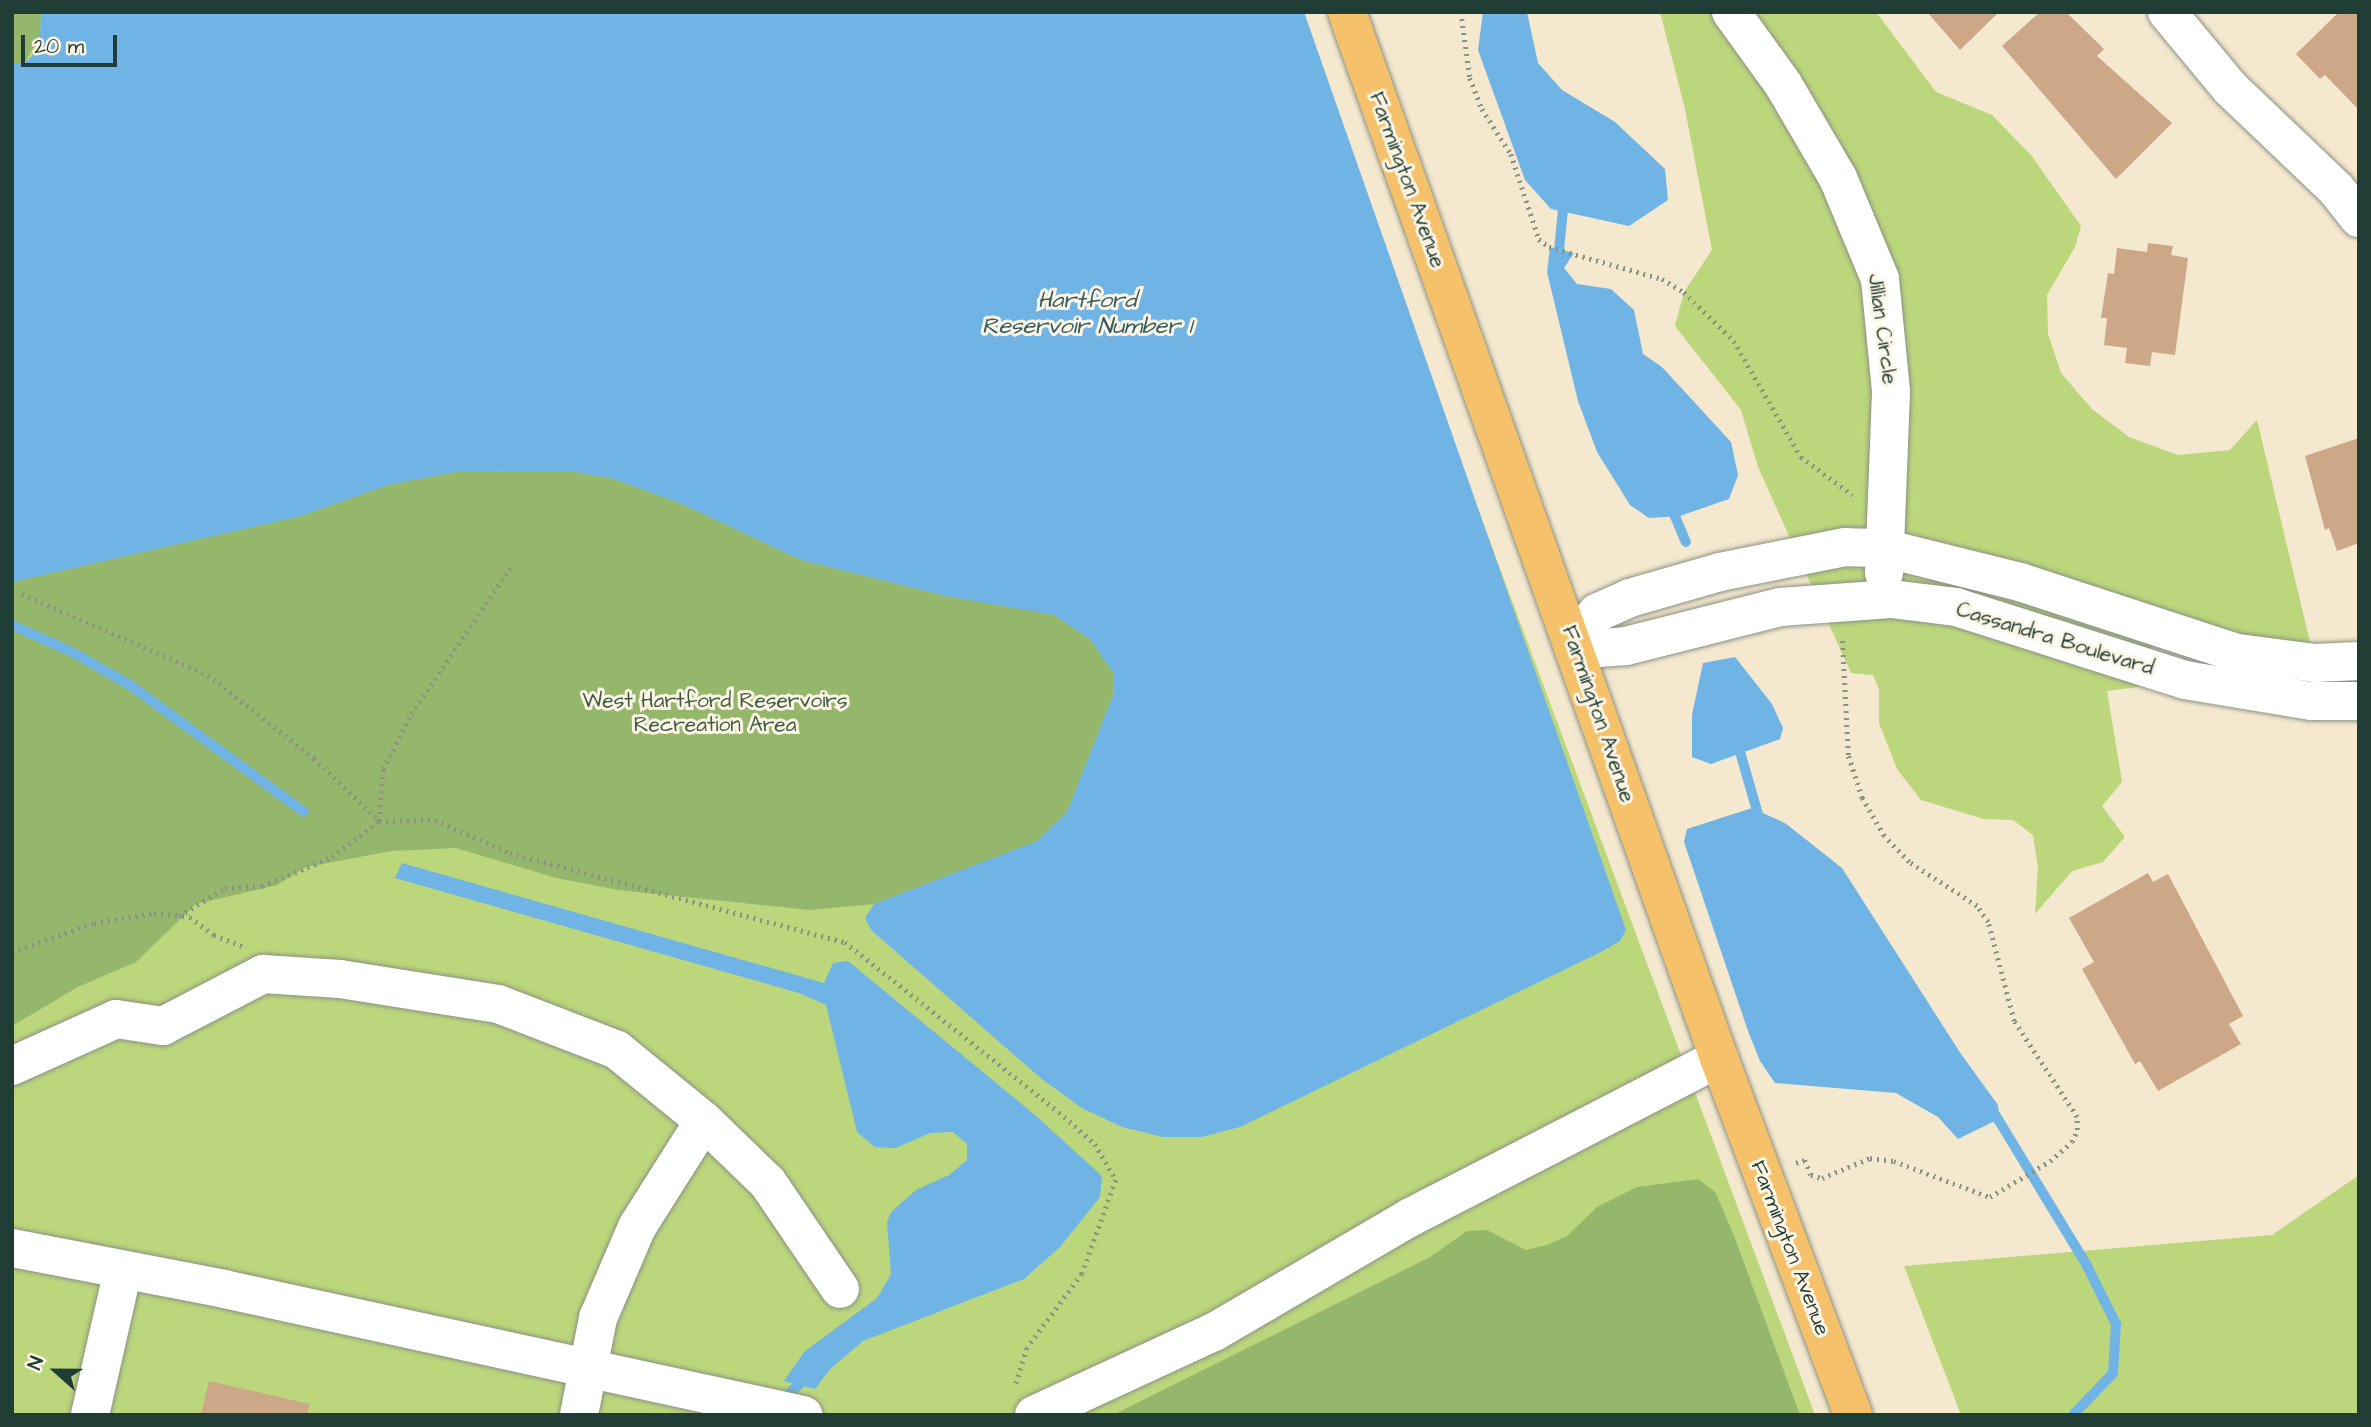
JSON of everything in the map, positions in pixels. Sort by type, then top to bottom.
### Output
[{"type":"main road","name":"Farmington Avenue","points":[[1347,12],[1719,1058],[1853,1415]]},
{"type":"street","name":"Jillian Circle","points":[[1731,12],[1783,84],[1838,178],[1880,279],[1891,392],[1884,548],[1885,600]]},
{"type":"street","points":[[2167,12],[2230,88],[2336,188],[2359,218]]},
{"type":"street","name":"Cassandra Boulevard","points":[[2359,661],[2315,663],[2237,653],[2021,582],[1884,548],[1845,547],[1720,572],[1630,598],[1597,613],[1572,641],[1599,648],[1626,646],[1780,607],[1843,600],[1885,600],[1956,607],[2185,680],[2311,701],[2359,701]]},
{"type":"street","points":[[12,1066],[116,1019],[163,1026],[263,974],[340,979],[498,1004],[617,1050],[704,1121],[768,1183],[840,1289]]},
{"type":"street","points":[[1025,1401],[1214,1332],[1409,1219],[1719,1058]]},
{"type":"street","points":[[579,1415],[598,1318],[637,1227],[704,1121]]},
{"type":"street","points":[[12,1248],[224,1289],[794,1413]]},
{"type":"street","points":[[90,1415],[123,1270]]},
{"type":"path","points":[[1461,12],[1474,88],[1482,109],[1511,154],[1539,239],[1549,247],[1662,279],[1684,292],[1734,341],[1801,457],[1853,495],[1845,547]]},
{"type":"path","points":[[379,821],[383,769],[411,714],[513,564]]},
{"type":"path","points":[[22,594],[208,676],[314,758],[379,821]]},
{"type":"path","points":[[1822,1178],[1870,1158],[1894,1161],[1978,1196],[1998,1193],[2050,1161],[2072,1142],[2077,1117],[2014,1021],[1988,922],[1977,906],[1909,862],[1884,836],[1862,798],[1847,755],[1843,600]]},
{"type":"path","points":[[179,916],[225,887],[262,886],[331,857],[379,821],[435,820],[510,853],[845,942],[1059,1112],[1095,1144],[1116,1180],[1082,1274],[1027,1348],[1025,1401]]},
{"type":"path","points":[[12,953],[94,923],[154,913],[179,916],[245,947],[284,975]]},
{"type":"green space","name":"West Hartford Reservoirs Recreation Area","points":[[12,12],[1293,12],[1815,1415],[12,1415]]},
{"type":"green space","points":[[12,12],[41,12],[40,36],[24,64],[12,63]]},
{"type":"green space","points":[[1660,12],[1876,12],[1936,92],[1992,115],[2031,155],[2081,226],[2075,247],[2047,295],[2048,334],[2061,373],[2092,409],[2129,437],[2178,455],[2230,450],[2257,420],[2315,663],[2158,629],[2138,687],[2107,691],[2122,782],[2102,806],[2125,837],[2103,862],[2072,871],[2035,914],[2038,868],[2033,835],[2013,820],[1984,819],[1921,800],[1897,769],[1879,723],[1879,689],[1873,675],[1851,673],[1758,467],[1741,410],[1675,326],[1684,292],[1712,250],[1685,109]]},
{"type":"green space","points":[[569,471],[611,478],[682,504],[801,560],[946,596],[1034,609],[1054,615],[1090,639],[1114,674],[1113,695],[1067,812],[1037,841],[1017,850],[874,904],[810,910],[618,890],[556,878],[456,848],[392,851],[306,867],[277,885],[196,904],[136,962],[78,987],[12,1026],[12,582],[301,516],[388,485],[455,472]]},
{"type":"green space","points":[[2359,1175],[2359,1415],[1961,1415],[1904,1266],[2272,1235]]},
{"type":"green space","points":[[1698,1179],[1715,1192],[1733,1233],[1800,1415],[1113,1415],[1430,1257],[1467,1231],[1487,1230],[1526,1250],[1567,1236],[1597,1207],[1637,1187]]},
{"type":"water","name":"Hartford Reservoir Number 1","points":[[41,12],[1304,12],[1626,930],[1620,941],[1240,1127],[1202,1137],[1163,1137],[1122,1127],[1082,1108],[1043,1080],[871,930],[865,918],[874,904],[1037,841],[1067,812],[1113,695],[1114,674],[1090,639],[1054,615],[946,596],[801,560],[682,504],[611,478],[569,471],[455,472],[388,485],[301,516],[12,582],[12,63],[24,63],[32,56],[40,36]]},
{"type":"water","points":[[1483,12],[1527,12],[1538,63],[1562,90],[1615,122],[1665,169],[1668,200],[1629,226],[1551,209],[1525,180],[1478,50]]},
{"type":"water","points":[[1550,247],[1574,253],[1564,268],[1577,284],[1611,289],[1634,310],[1643,354],[1662,367],[1731,442],[1738,475],[1729,499],[1680,516],[1649,518],[1630,505],[1597,452],[1578,401],[1547,272]]},
{"type":"water","points":[[1735,657],[1772,704],[1783,728],[1780,739],[1711,764],[1692,757],[1692,715],[1703,663]]},
{"type":"water","points":[[1752,808],[1785,823],[1842,868],[1961,1054],[1998,1105],[1999,1119],[1958,1139],[1938,1117],[1896,1093],[1775,1083],[1760,1061],[1748,1031],[1684,842],[1687,829]]},
{"type":"water","points":[[402,863],[824,983],[833,963],[848,961],[1035,1115],[1102,1176],[1100,1197],[1060,1247],[1024,1279],[863,1341],[830,1369],[815,1389],[784,1381],[804,1352],[877,1298],[891,1274],[887,1222],[891,1212],[916,1190],[949,1175],[967,1160],[967,1144],[953,1132],[930,1133],[896,1148],[875,1147],[857,1132],[826,1005],[799,993],[395,878]]},
{"type":"building","points":[[1927,12],[1999,12],[1960,50]]},
{"type":"building","points":[[2040,12],[2066,12],[2104,49],[2097,56],[2172,123],[2116,179],[2002,46]]},
{"type":"building","points":[[2339,12],[2359,12],[2359,110],[2325,75],[2320,79],[2296,54]]},
{"type":"building","points":[[2148,243],[2173,246],[2171,255],[2188,258],[2175,355],[2152,352],[2150,366],[2125,363],[2127,348],[2104,345],[2107,318],[2101,318],[2108,273],[2114,274],[2117,248],[2147,252]]},
{"type":"building","points":[[2359,438],[2359,543],[2337,551],[2329,528],[2325,530],[2305,456]]},
{"type":"building","points":[[2148,873],[2153,882],[2168,874],[2243,1016],[2229,1024],[2241,1044],[2158,1091],[2140,1061],[2135,1064],[2082,969],[2094,962],[2069,918]]},
{"type":"building","points":[[209,1381],[309,1404],[308,1415],[201,1415]]},
{"type":"waterway","points":[[1558,261],[1564,199]]},
{"type":"waterway","points":[[1671,507],[1686,542]]},
{"type":"waterway","points":[[12,625],[72,652],[130,685],[304,812]]},
{"type":"waterway","points":[[1738,745],[1760,821]]},
{"type":"waterway","points":[[1993,1111],[2086,1264],[2116,1324],[2113,1373],[2073,1415]]},
{"type":"waterway","points":[[780,1401],[808,1377]]}]
